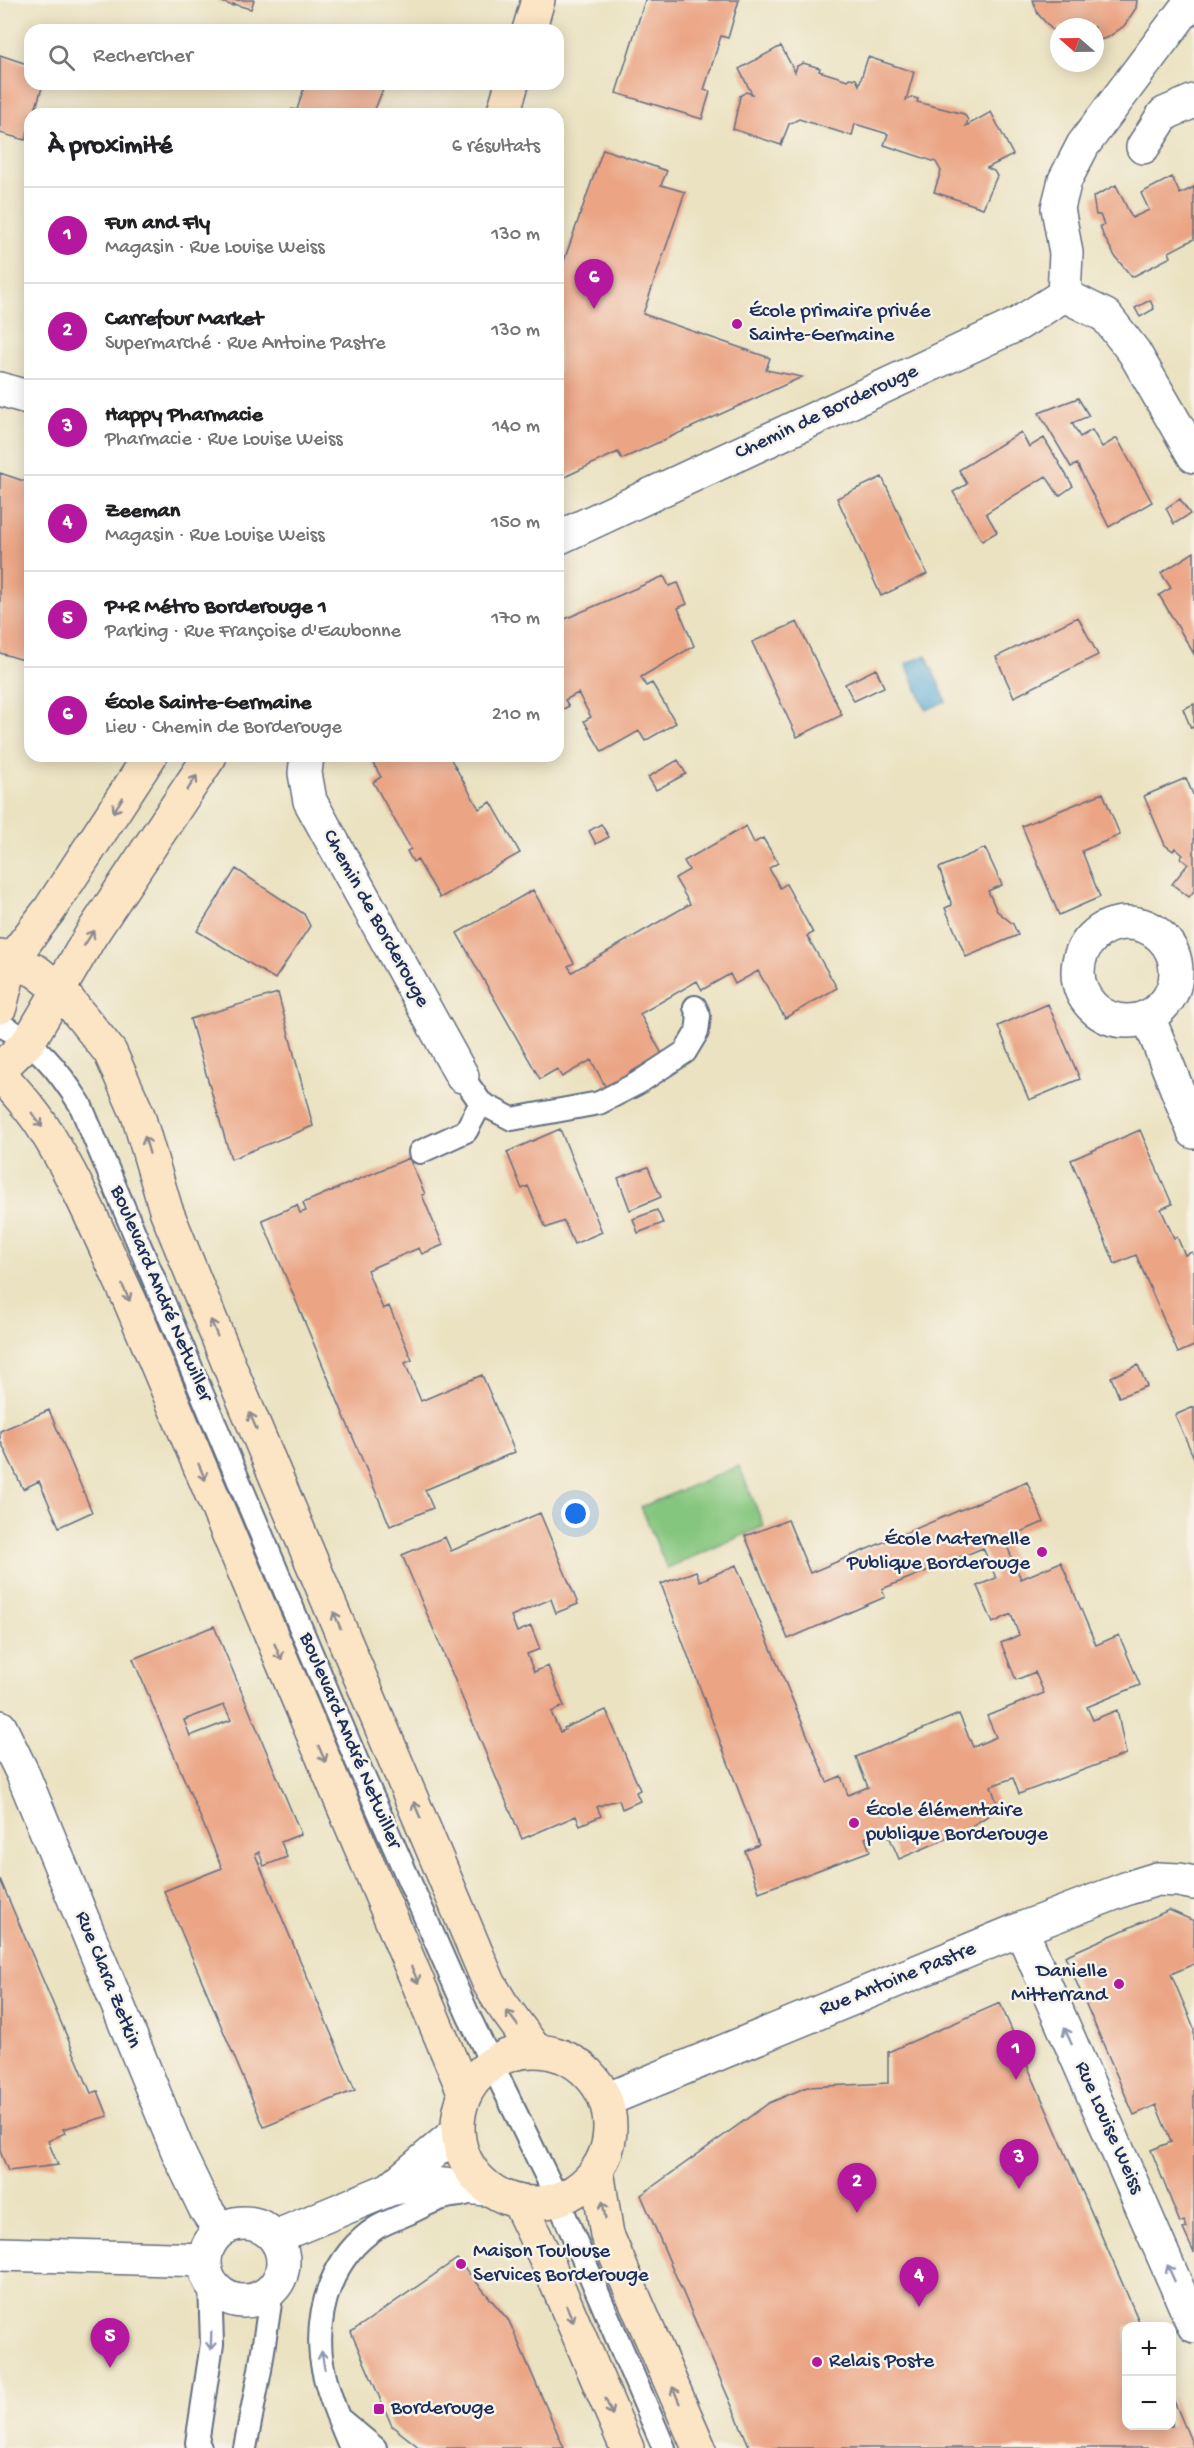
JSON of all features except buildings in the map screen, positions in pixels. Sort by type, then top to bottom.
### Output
[{"type":"street","points":[[531,24],[538,0]]},
{"type":"street","points":[[1192,0],[1083,146],[1065,180],[1058,208],[1066,253],[1064,295],[1106,316],[1134,352],[1194,456]]},
{"type":"street","points":[[505,108],[510,90]]},
{"type":"street","points":[[1143,147],[1164,114],[1194,101]]},
{"type":"street","name":"Chemin de Borderouge","points":[[564,535],[1017,324],[1064,295]]},
{"type":"street","points":[[0,389],[24,396]]},
{"type":"street","points":[[0,1007],[6,958],[50,909],[146,762]]},
{"type":"street","points":[[0,1069],[28,1041],[91,935],[206,762]]},
{"type":"street","name":"Chemin de Borderouge","points":[[306,762],[305,773],[310,801],[462,1076]]},
{"type":"street","name":"Boulevard André Netwiller","points":[[6,958],[36,971],[60,989],[110,1052],[138,1115],[166,1210],[179,1242],[489,1983],[536,2050]]},
{"type":"street","points":[[1148,1016],[1194,1132]]},
{"type":"street","name":"Boulevard André Netwiller","points":[[0,1074],[56,1148],[120,1279],[465,2094]]},
{"type":"street","name":"Rue Clara Zetkin","points":[[0,1727],[22,1772],[179,2154],[205,2208],[220,2230]]},
{"type":"street","name":"Rue Antoine Pastre","points":[[606,2100],[1021,1929],[1128,1888],[1157,1880],[1194,1883]]},
{"type":"street","name":"Rue Louise Weiss","points":[[1021,1929],[1194,2326]]},
{"type":"street","points":[[536,2050],[550,2052],[577,2064],[599,2086],[606,2100],[610,2118],[610,2137],[606,2154],[586,2183],[573,2193],[558,2200],[538,2204],[519,2203],[502,2198],[487,2189],[472,2173],[461,2153],[457,2132],[460,2106],[476,2077],[490,2064],[512,2053],[536,2050]]},
{"type":"street","points":[[390,2189],[457,2132]]},
{"type":"street","points":[[597,2170],[608,2235],[699,2448]]},
{"type":"street","points":[[278,2240],[286,2232],[390,2189],[420,2183],[487,2189]]},
{"type":"street","points":[[519,2203],[548,2261],[627,2448]]},
{"type":"street","points":[[251,2222],[266,2229],[278,2240],[284,2266],[272,2290],[260,2298],[239,2300],[220,2293],[208,2271],[212,2238],[220,2230],[235,2223],[251,2222]]},
{"type":"street","points":[[0,2254],[208,2271]]},
{"type":"lane","points":[[462,1076],[481,1103],[513,1119],[598,1103],[638,1083],[685,1052],[697,1032],[699,1016],[695,1007]]},
{"type":"lane","name":"Boulevard André Netwiller","points":[[0,1025],[28,1041],[57,1070],[80,1104],[426,1921],[490,2064],[558,2200],[664,2448]]},
{"type":"lane","points":[[420,1152],[466,1131],[481,1103]]},
{"type":"lane","points":[[426,1921],[489,1983]]},
{"type":"lane","points":[[351,2448],[338,2417],[321,2359],[320,2323],[334,2275],[351,2251],[375,2229],[428,2203],[449,2196],[487,2189]]},
{"type":"lane","points":[[200,2448],[197,2443],[212,2344],[208,2271]]},
{"type":"lane","points":[[245,2448],[272,2290]]},
{"type":"lane","points":[[335,2448],[338,2417]]},
{"type":"lane","points":[[338,2417],[375,2448]]},
{"type":"green space","points":[[739,1466],[764,1526],[667,1568],[641,1507]]},
{"type":"water","points":[[926,655],[946,701],[926,710],[906,664]]},
{"type":"place","name":"École Sainte-Germaine","points":[[594,309]]},
{"type":"place","name":"École primaire privée Sainte-Germaine","points":[[737,324]]},
{"type":"place","name":"École Maternelle Publique Borderouge","points":[[1042,1552]]},
{"type":"place","name":"École élémentaire publique Borderouge","points":[[854,1823]]},
{"type":"place","name":"Danielle Mitterrand","points":[[1119,1984]]},
{"type":"place","name":"Fun and Fly","points":[[1016,2080]]},
{"type":"place","name":"Happy Pharmacie","points":[[1019,2189]]},
{"type":"place","name":"Carrefour Market","points":[[857,2213]]},
{"type":"place","name":"Maison Toulouse Services Borderouge","points":[[461,2264]]},
{"type":"place","name":"Zeeman","points":[[919,2307]]},
{"type":"place","name":"Relais Poste","points":[[817,2362]]},
{"type":"place","name":"P+R Métro Borderouge 1","points":[[110,2368]]},
{"type":"place","name":"Borderouge","points":[[379,2409]]}]
